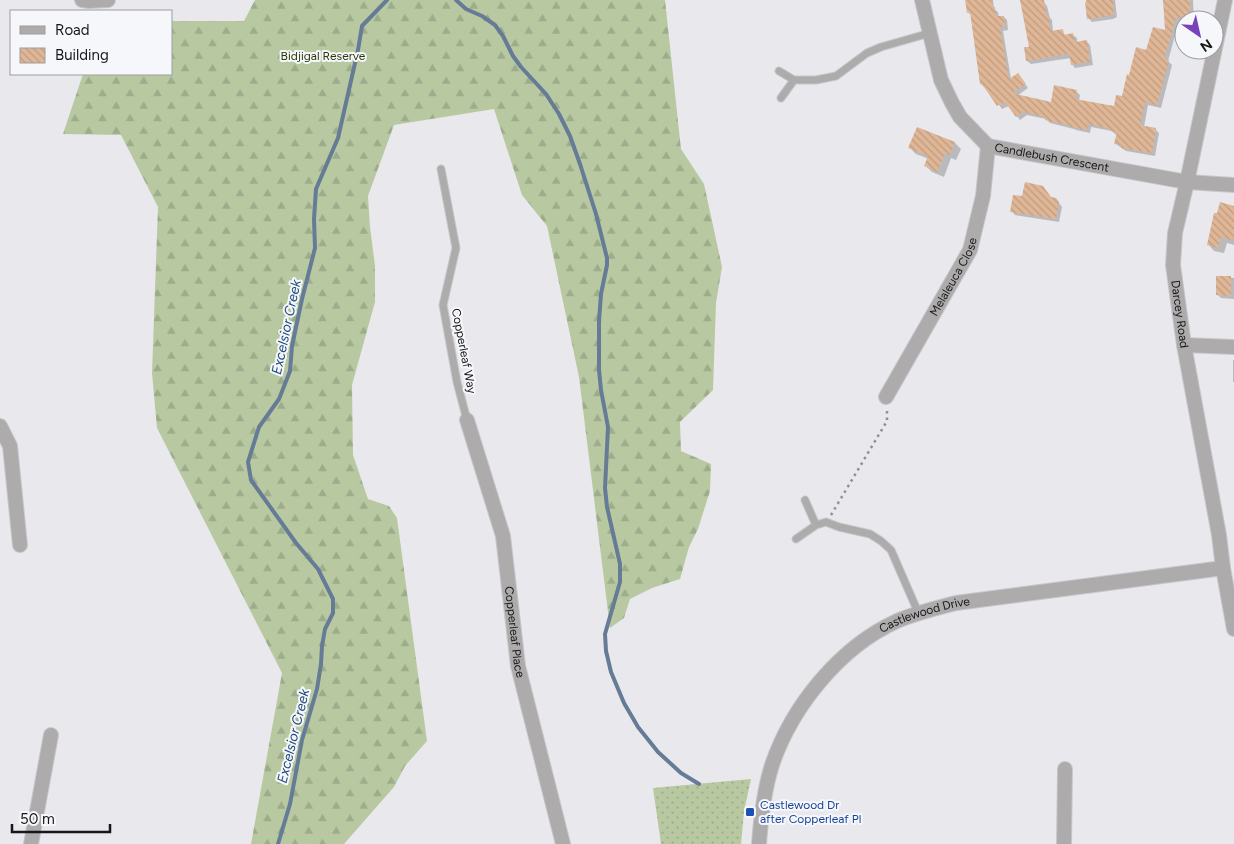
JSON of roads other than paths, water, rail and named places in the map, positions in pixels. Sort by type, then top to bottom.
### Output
[{"type":"street","points":[[82,0],[108,0]]},
{"type":"street","name":"Candlebush Crescent","points":[[922,0],[942,80],[952,103],[960,117],[988,146],[1187,182],[1234,184]]},
{"type":"street","name":"Darcey Road","points":[[1225,0],[1175,233],[1173,265],[1184,345],[1219,534],[1234,629]]},
{"type":"street","name":"Melaleuca Close","points":[[886,397],[970,250],[983,196],[988,146]]},
{"type":"street","points":[[1184,345],[1234,347]]},
{"type":"street","name":"Copperleaf Place","points":[[467,420],[503,536],[518,666],[563,844]]},
{"type":"street","points":[[0,426],[10,446],[20,546]]},
{"type":"street","name":"Castlewood Drive","points":[[759,844],[765,792],[772,764],[799,709],[832,669],[853,649],[880,630],[918,612],[956,603],[1223,568]]},
{"type":"street","points":[[31,844],[51,735]]},
{"type":"street","points":[[1064,844],[1065,769]]},
{"type":"lane","points":[[779,71],[794,80],[816,80],[836,76],[867,53],[930,33]]},
{"type":"lane","points":[[781,98],[794,80]]},
{"type":"lane","name":"Copperleaf Way","points":[[441,169],[456,248],[443,305],[457,382],[467,420]]},
{"type":"lane","points":[[805,500],[816,525]]},
{"type":"lane","points":[[796,539],[816,525],[826,522],[870,534],[891,550],[918,612]]},
{"type":"waterway","name":"Excelsior Creek","points":[[278,844],[290,804],[302,740],[317,689],[325,629],[333,613],[333,599],[318,569],[296,543],[251,480],[248,462],[259,427],[279,399],[290,371],[292,346],[315,248],[316,189],[338,138],[362,26],[387,0]]},
{"type":"waterway","points":[[456,0],[466,9],[482,16],[495,25],[521,67],[546,94],[570,136],[596,214],[607,258],[599,321],[599,370],[608,427],[605,488],[607,507],[620,564],[620,582],[605,634],[606,651],[611,672],[624,703],[638,727],[658,752],[681,773],[699,784]]},
{"type":"place","name":"Castlewood Dr after Copperleaf Pl","points":[[750,812]]},
{"type":"park label","name":"Bidjigal Reserve","points":[[323,56]]}]
